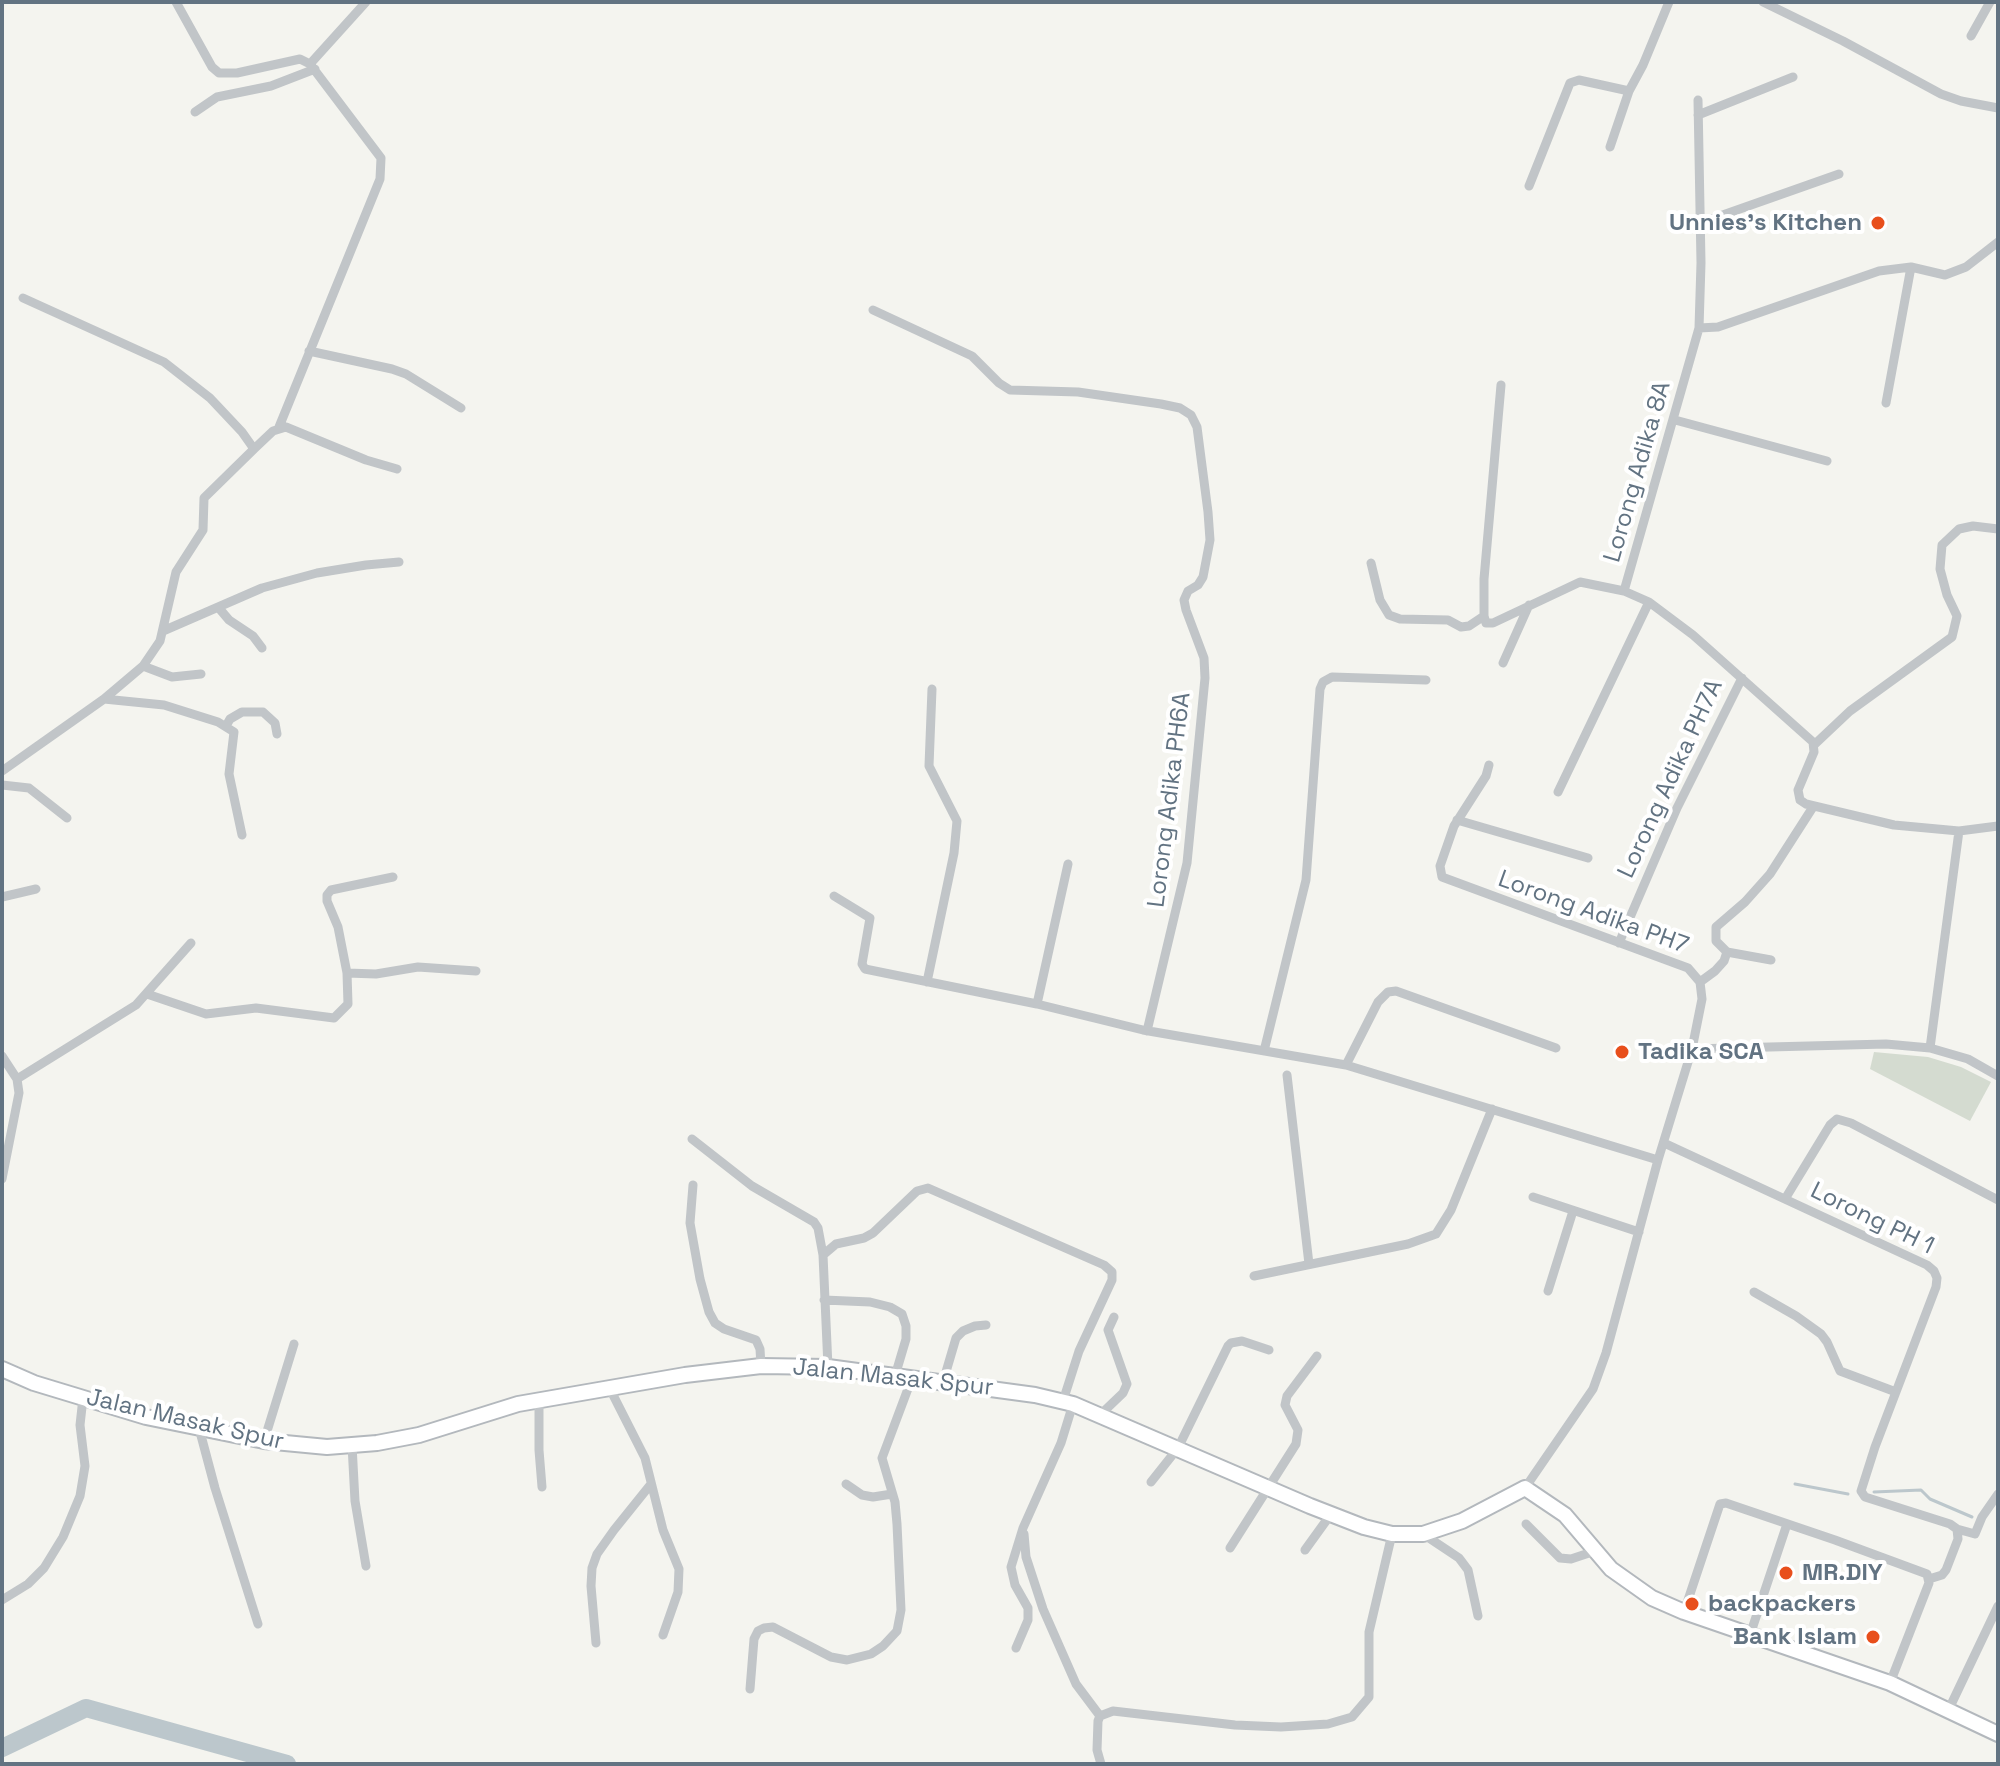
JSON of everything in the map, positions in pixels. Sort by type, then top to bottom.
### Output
[{"type":"street","points":[[2,771],[104,699],[143,666],[160,641],[176,572],[203,530],[204,498],[279,427],[380,179],[382,164],[379,154],[313,66],[305,60],[294,60],[237,73],[219,73],[212,67],[176,2]]},
{"type":"street","points":[[195,112],[217,97],[271,86],[313,66],[366,2]]},
{"type":"street","points":[[1610,147],[1629,91],[1669,2]]},
{"type":"street","points":[[1763,2],[1941,94],[1998,108]]},
{"type":"street","points":[[1971,36],[1990,2]]},
{"type":"street","points":[[1698,115],[1793,77]]},
{"type":"street","points":[[1529,186],[1571,81],[1629,91]]},
{"type":"street","name":"Lorong Adika 8A","points":[[1624,591],[1699,328],[1698,100]]},
{"type":"street","points":[[1700,223],[1839,174]]},
{"type":"street","points":[[1699,328],[1718,327],[1879,271],[1911,267],[1945,275],[1966,267],[1998,242]]},
{"type":"street","points":[[1886,403],[1911,267]]},
{"type":"street","points":[[23,298],[164,362],[210,398],[254,449]]},
{"type":"street","name":"Lorong Adika PH6A","points":[[873,310],[972,356],[1010,390],[1055,390],[1114,396],[1180,408],[1191,415],[1197,427],[1210,540],[1201,582],[1188,591],[1184,600],[1206,666],[1187,863],[1147,1031]]},
{"type":"street","points":[[309,351],[406,374],[461,408]]},
{"type":"street","points":[[1501,385],[1484,579],[1486,623],[1493,623],[1580,582],[1624,591],[1649,602],[1693,635],[1815,744]]},
{"type":"street","points":[[1675,420],[1827,461]]},
{"type":"street","points":[[279,427],[297,430],[351,455],[397,469]]},
{"type":"street","points":[[1998,529],[1973,526],[1959,529],[1942,545],[1940,569],[1957,616],[1952,637],[1850,711],[1815,744],[1798,790],[1800,800],[1813,807],[1894,825],[1959,831],[1998,826]]},
{"type":"street","points":[[163,631],[262,588],[317,573],[399,562]]},
{"type":"street","points":[[1371,563],[1380,600],[1389,615],[1400,619],[1448,620],[1461,627],[1469,626],[1484,616]]},
{"type":"street","points":[[1558,792],[1649,602]]},
{"type":"street","points":[[1503,663],[1529,605]]},
{"type":"street","points":[[218,607],[229,620],[253,636],[262,648]]},
{"type":"street","points":[[143,666],[172,677],[201,674]]},
{"type":"street","points":[[1264,1051],[1306,880],[1323,682],[1332,677],[1426,680]]},
{"type":"street","name":"Lorong Adika PH7A","points":[[1619,943],[1677,808],[1742,678]]},
{"type":"street","points":[[927,982],[954,853],[957,821],[929,766],[932,689]]},
{"type":"street","points":[[104,699],[164,705],[226,726],[234,732],[229,774],[242,835]]},
{"type":"street","points":[[226,726],[242,712],[263,712],[275,723],[277,734]]},
{"type":"street","points":[[1489,765],[1486,776],[1457,820],[1588,858]]},
{"type":"street","points":[[2,785],[29,788],[67,818]]},
{"type":"street","points":[[1771,960],[1727,952],[1716,941],[1716,927],[1745,902],[1770,874],[1813,807]]},
{"type":"street","name":"Lorong Adika PH7","points":[[1457,820],[1440,866],[1440,874],[1446,880],[1688,968],[1700,982],[1702,999],[1692,1049],[1658,1160],[1606,1353],[1593,1389],[1525,1488]]},
{"type":"street","points":[[1930,1048],[1959,831]]},
{"type":"street","points":[[1037,1004],[1068,864]]},
{"type":"street","points":[[147,994],[206,1014],[256,1008],[334,1018],[339,1016],[348,1004],[347,973],[338,927],[327,895],[331,890],[393,877]]},
{"type":"street","points":[[2,897],[36,889]]},
{"type":"street","points":[[834,896],[870,918],[862,964],[865,969],[1037,1004],[1147,1031],[1346,1065],[1658,1160]]},
{"type":"street","points":[[17,1079],[136,1005],[191,943]]},
{"type":"street","points":[[1700,982],[1724,961],[1727,952]]},
{"type":"street","points":[[347,973],[376,974],[418,967],[476,971]]},
{"type":"street","points":[[1346,1065],[1378,1002],[1388,992],[1396,991],[1556,1048]]},
{"type":"street","points":[[1692,1049],[1886,1044],[1930,1048],[1968,1059],[1998,1076]]},
{"type":"street","points":[[2,1056],[17,1079],[19,1093],[2,1179]]},
{"type":"street","points":[[1287,1075],[1309,1264]]},
{"type":"street","points":[[1254,1276],[1408,1244],[1436,1234],[1451,1210],[1492,1109]]},
{"type":"street","points":[[1785,1199],[1830,1125],[1837,1119],[1851,1123],[1998,1200]]},
{"type":"street","points":[[692,1139],[752,1186],[814,1222],[818,1228],[823,1255],[828,1367]]},
{"type":"street","name":"Lorong PH 1","points":[[1664,1143],[1927,1265],[1934,1271],[1936,1287],[1861,1487],[1862,1495],[1957,1529]]},
{"type":"street","points":[[693,1185],[690,1223],[709,1312],[715,1323],[724,1329],[756,1340],[761,1366]]},
{"type":"street","points":[[823,1255],[836,1244],[873,1233],[917,1191],[928,1188],[1110,1269],[1112,1280],[1079,1351],[1061,1443],[1023,1528],[1011,1567],[1015,1585],[1028,1608],[1028,1620],[1016,1648]]},
{"type":"street","points":[[1533,1197],[1639,1232]]},
{"type":"street","points":[[1548,1291],[1573,1211]]},
{"type":"street","points":[[1754,1292],[1821,1334],[1840,1371],[1896,1392]]},
{"type":"street","points":[[824,1300],[870,1302],[902,1314],[906,1339],[895,1376]]},
{"type":"street","points":[[1100,1415],[1123,1393],[1127,1384],[1108,1330],[1114,1317]]},
{"type":"street","points":[[943,1382],[956,1338],[963,1331],[986,1325]]},
{"type":"street","points":[[1151,1482],[1178,1448],[1228,1346],[1242,1341],[1269,1350]]},
{"type":"street","points":[[264,1441],[294,1344]]},
{"type":"street","points":[[1230,1548],[1296,1444],[1296,1424],[1285,1405],[1287,1396],[1317,1356]]},
{"type":"street","name":"Jalan Masak Spur","points":[[2,1369],[34,1383],[146,1417],[264,1441],[327,1447],[419,1435],[518,1404],[685,1375],[761,1366],[828,1367],[1068,1403],[1331,1514],[1392,1534],[1423,1534],[1462,1521],[1525,1488]]},
{"type":"street","points":[[750,1689],[754,1639],[764,1628],[773,1627],[831,1657],[847,1660],[871,1654],[897,1631],[901,1610],[897,1524],[892,1494],[882,1465],[883,1451],[912,1378]]},
{"type":"street","points":[[610,1389],[643,1453],[663,1530],[679,1569],[680,1583],[663,1635]]},
{"type":"street","points":[[2,1600],[21,1590],[44,1568],[63,1537],[80,1496],[85,1466],[80,1425],[83,1398]]},
{"type":"street","points":[[539,1401],[542,1487]]},
{"type":"street","points":[[199,1428],[258,1624]]},
{"type":"street","points":[[352,1445],[355,1501],[366,1566]]},
{"type":"street","points":[[596,1643],[592,1568],[597,1554],[651,1484]]},
{"type":"street","points":[[846,1484],[862,1495],[892,1494]]},
{"type":"street","points":[[1525,1488],[1565,1515],[1611,1569],[1638,1590],[1684,1612],[1890,1683],[1998,1734]]},
{"type":"street","points":[[1929,1579],[1937,1578],[1946,1570],[1958,1539],[1957,1529],[1975,1534],[1982,1517],[1998,1494]]},
{"type":"street","points":[[1684,1612],[1720,1504],[1726,1503],[1923,1570],[1929,1579]]},
{"type":"street","points":[[1305,1550],[1331,1514]]},
{"type":"street","points":[[1526,1524],[1560,1558],[1571,1559],[1595,1551]]},
{"type":"street","points":[[1750,1635],[1787,1524]]},
{"type":"street","points":[[1023,1528],[1026,1557],[1043,1609],[1076,1684],[1100,1716],[1097,1729],[1101,1764]]},
{"type":"street","points":[[1100,1716],[1113,1711],[1281,1727],[1328,1724],[1352,1717],[1369,1697],[1369,1632],[1392,1534]]},
{"type":"street","points":[[1423,1534],[1459,1558],[1468,1570],[1478,1616]]},
{"type":"street","points":[[1890,1683],[1929,1579]]},
{"type":"street","points":[[1948,1711],[1998,1606]]},
{"type":"shaded area","points":[[1874,1052],[1928,1057],[1961,1067],[1991,1082],[1970,1121],[1870,1069]]},
{"type":"waterway","points":[[1795,1484],[1848,1494]]},
{"type":"waterway","points":[[1874,1492],[1921,1490],[1930,1499],[1972,1517]]},
{"type":"waterway","points":[[2,1748],[86,1708],[287,1764]]},
{"type":"place","name":"Unnies's Kitchen","points":[[1878,223]]},
{"type":"place","name":"Tadika SCA","points":[[1622,1052]]},
{"type":"place","name":"MR.DIY","points":[[1786,1573]]},
{"type":"place","name":"backpackers","points":[[1692,1604]]},
{"type":"place","name":"Bank Islam","points":[[1873,1637]]}]
